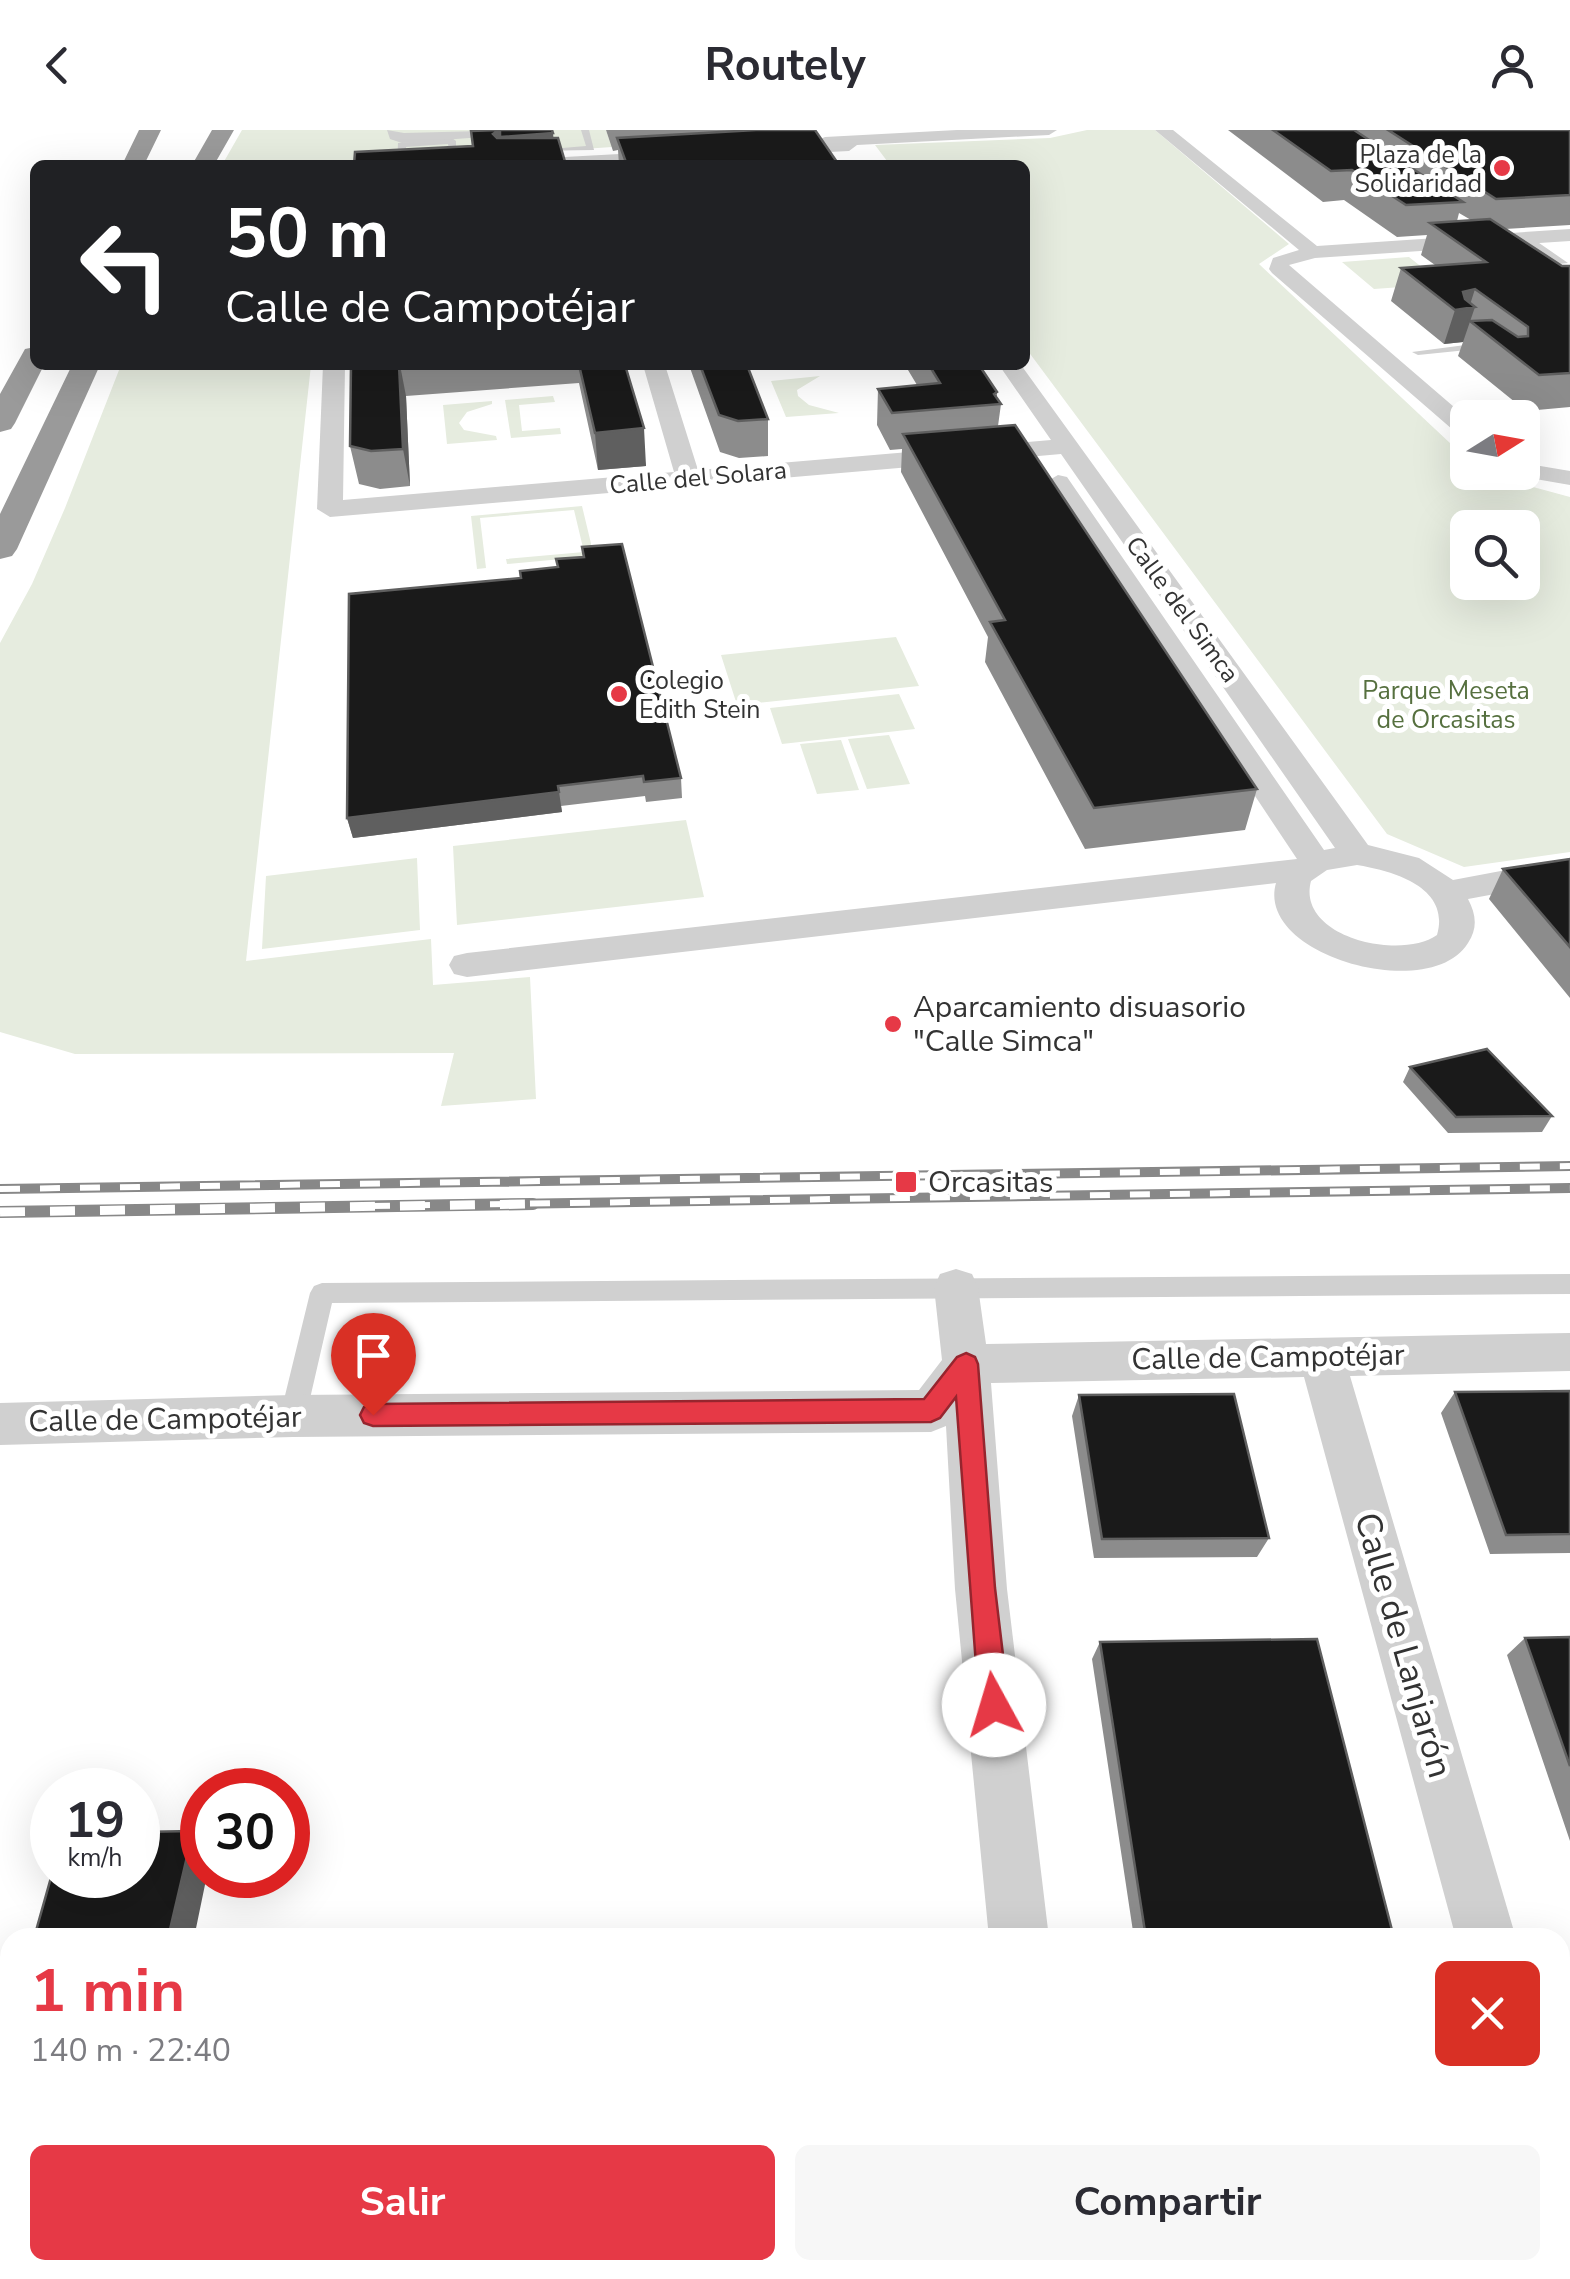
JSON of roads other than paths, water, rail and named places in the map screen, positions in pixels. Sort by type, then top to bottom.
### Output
[{"type":"highway","points":[[135,160],[150,130]]},
{"type":"highway","points":[[207,160],[223,130]]},
{"type":"highway","points":[[0,424],[30,365]]},
{"type":"highway","points":[[0,549],[84,370]]},
{"type":"street","points":[[396,130],[398,138],[511,130]]},
{"type":"street","points":[[752,152],[1049,130]]},
{"type":"street","points":[[1163,130],[1313,252]]},
{"type":"street","points":[[628,160],[692,155]]},
{"type":"street","points":[[514,158],[544,160]]},
{"type":"street","points":[[1448,218],[1483,242]]},
{"type":"street","points":[[1450,416],[1278,269],[1280,262],[1313,252],[1570,235]]},
{"type":"street","name":"Calle del Solara","points":[[339,370],[330,509],[1051,448]]},
{"type":"street","points":[[656,370],[688,478]]},
{"type":"street","name":"Calle del Simca","points":[[984,370],[1051,448],[1357,854]]},
{"type":"street","name":"Calle del Simca","points":[[1012,370],[1051,448],[1309,865]]},
{"type":"street","points":[[1540,473],[1570,478]]},
{"type":"street","points":[[467,965],[1309,865],[1357,854],[1391,860],[1423,873],[1447,892],[1458,911],[1458,930],[1448,945],[1427,956],[1400,961],[1364,957],[1330,944],[1304,925],[1293,910],[1293,880],[1309,865]]},
{"type":"street","points":[[1447,892],[1570,868]]},
{"type":"street","points":[[956,1287],[966,1364],[981,1588],[1018,1928]]},
{"type":"street","name":"Calle de Campotéjar","points":[[0,1424],[294,1416],[931,1410],[966,1364],[1570,1352]]},
{"type":"street","name":"Calle de Lanjarón","points":[[1319,1354],[1336,1402],[1483,1928]]},
{"type":"lane","points":[[514,158],[590,148],[585,130]]},
{"type":"lane","points":[[402,160],[401,144],[452,142],[453,156]]},
{"type":"lane","points":[[436,156],[465,155]]},
{"type":"lane","points":[[410,160],[419,158]]},
{"type":"lane","points":[[1525,238],[1566,263]]},
{"type":"lane","points":[[1522,266],[1566,263]]},
{"type":"lane","points":[[1472,337],[1496,356]]},
{"type":"lane","points":[[1418,352],[1483,346]]},
{"type":"lane","points":[[294,1416],[322,1293],[1570,1284]]},
{"type":"railway","points":[[0,1189],[1570,1166]]},
{"type":"railway","points":[[370,1206],[1570,1188]]},
{"type":"railway","points":[[0,1212],[533,1204]]},
{"type":"place","name":"Plaza de la Solidaridad","points":[[1502,168]]},
{"type":"place","name":"Colegio Edith Stein","points":[[619,694]]},
{"type":"place","name":"Aparcamiento disuasorio \"Calle Simca\"","points":[[893,1024]]},
{"type":"place","name":"Orcasitas","points":[[906,1182]]},
{"type":"park label","name":"Parque Meseta de Orcasitas","points":[[1446,704]]}]
